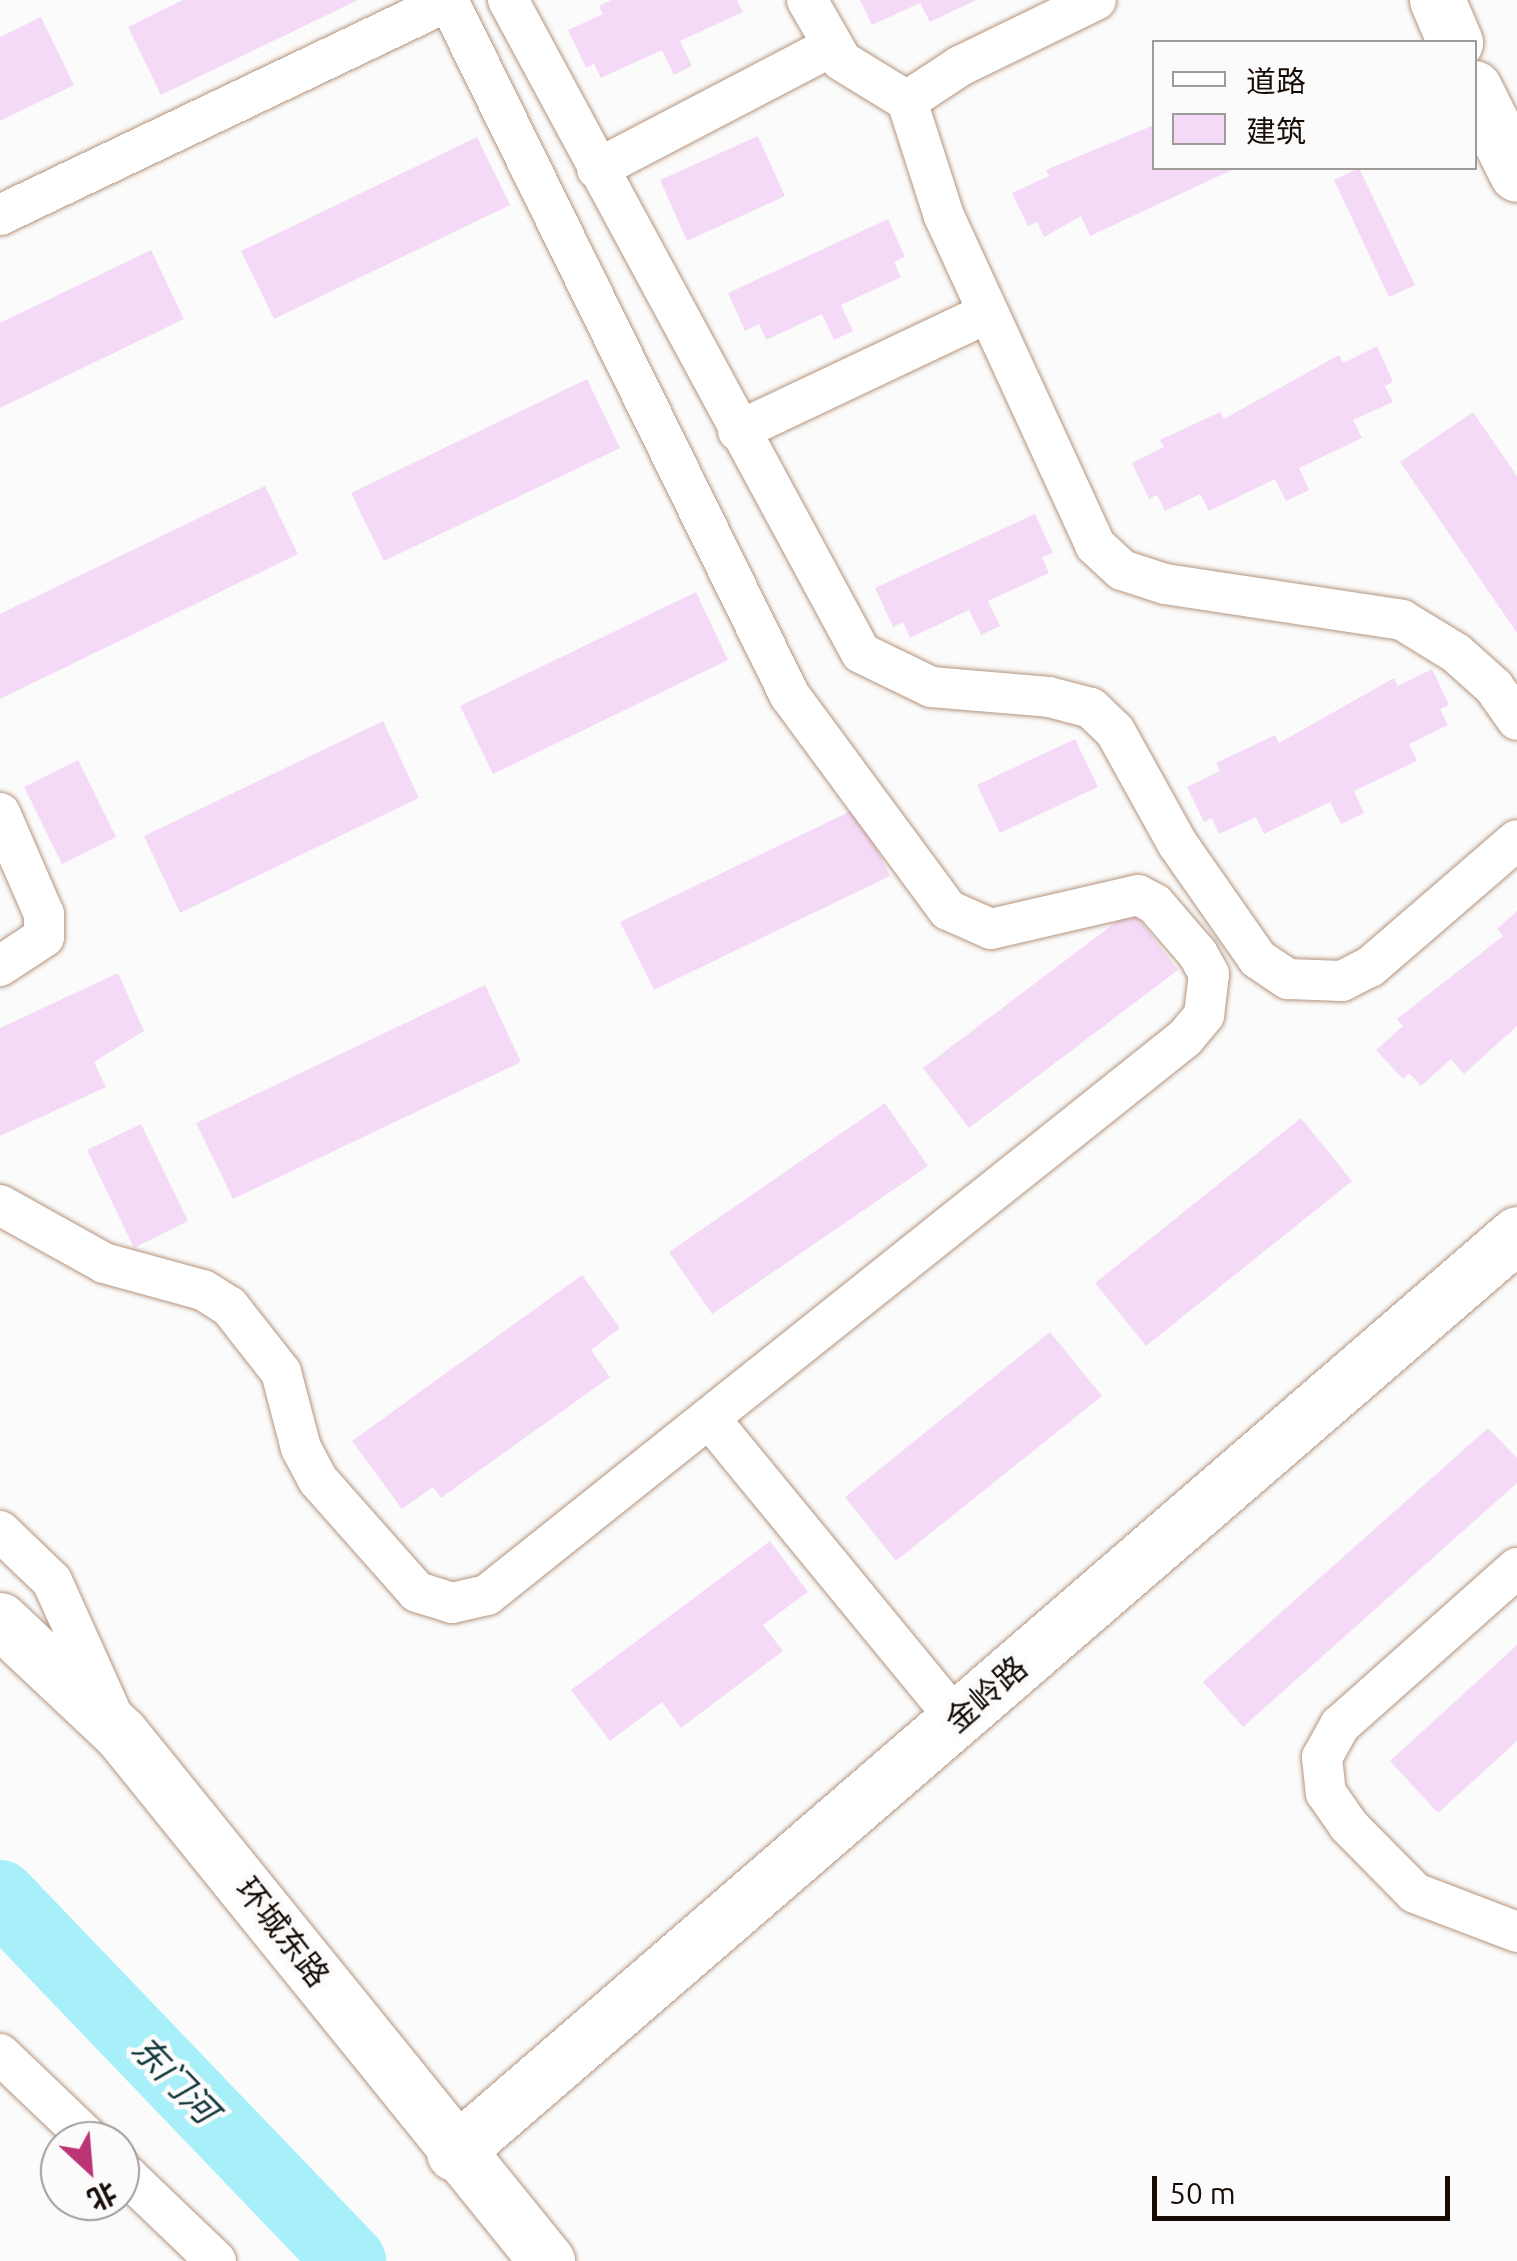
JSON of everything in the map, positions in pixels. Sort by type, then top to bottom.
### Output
[{"type":"street","points":[[0,216],[448,0],[790,696],[948,910],[991,929],[1138,895],[1155,904],[1209,974],[1204,1015],[1186,1038],[487,1595],[452,1603],[417,1592],[318,1480],[302,1448],[280,1372],[229,1306],[203,1290],[104,1264],[0,1205]]},
{"type":"street","points":[[508,0],[861,653],[932,687],[1049,696],[1092,708],[1114,731],[1177,843],[1258,959],[1288,978],[1342,981],[1370,967],[1517,840]]},
{"type":"street","points":[[806,0],[830,47],[907,101],[944,216],[1096,546],[1122,570],[1165,584],[1402,620],[1456,652],[1494,687],[1517,720]]},
{"type":"street","points":[[907,101],[960,66],[1096,0]]},
{"type":"street","points":[[1437,0],[1454,40]]},
{"type":"street","points":[[597,169],[830,47]]},
{"type":"street","points":[[1477,94],[1517,174]]},
{"type":"street","points":[[738,431],[988,313]]},
{"type":"street","points":[[0,813],[44,914],[44,937],[0,966]]},
{"type":"street","name":"金岭路","points":[[454,2153],[1517,1234]]},
{"type":"street","points":[[709,1418],[956,1719]]},
{"type":"street","points":[[0,1531],[52,1580],[121,1734]]},
{"type":"street","points":[[1517,1568],[1340,1725],[1322,1757],[1326,1793],[1348,1825],[1415,1894],[1517,1932]]},
{"type":"street","name":"环城东路","points":[[0,1620],[121,1734],[454,2153],[547,2261]]},
{"type":"street","points":[[0,2054],[69,2121]]},
{"type":"street","points":[[140,2188],[216,2261]]},
{"type":"building","points":[[183,0],[358,0],[161,95],[128,27]]},
{"type":"building","points":[[611,0],[737,0],[743,12],[680,41],[692,66],[674,75],[662,50],[601,78],[594,64],[586,68],[568,30],[603,14],[599,6]]},
{"type":"building","points":[[860,0],[976,0],[930,22],[920,3],[872,25]]},
{"type":"building","points":[[41,17],[74,85],[0,121],[0,37]]},
{"type":"building","points":[[1152,126],[1152,170],[1232,170],[1090,236],[1081,216],[1044,237],[1037,222],[1028,226],[1012,193],[1049,176],[1046,170]]},
{"type":"building","points":[[758,136],[785,196],[687,241],[660,180]]},
{"type":"building","points":[[477,137],[510,205],[274,319],[241,251]]},
{"type":"building","points":[[1360,170],[1415,285],[1389,297],[1334,180]]},
{"type":"building","points":[[888,219],[905,257],[894,262],[901,277],[841,305],[853,331],[834,340],[822,314],[766,340],[759,324],[745,331],[728,293]]},
{"type":"building","points":[[151,250],[184,319],[0,408],[0,323]]},
{"type":"building","points":[[1377,346],[1393,382],[1385,386],[1393,402],[1353,420],[1362,438],[1299,468],[1309,490],[1286,501],[1275,479],[1209,511],[1200,494],[1165,511],[1157,495],[1149,499],[1132,463],[1164,447],[1160,440],[1220,412],[1224,419],[1339,355],[1343,363]]},
{"type":"building","points":[[587,379],[620,448],[384,561],[351,493]]},
{"type":"building","points":[[1473,412],[1517,476],[1517,633],[1400,462]]},
{"type":"building","points":[[265,486],[298,554],[0,699],[0,614]]},
{"type":"building","points":[[1035,514],[1053,553],[1042,557],[1049,573],[988,601],[1000,626],[981,635],[969,610],[910,638],[903,622],[893,627],[875,588]]},
{"type":"building","points":[[696,592],[728,660],[493,774],[460,706]]},
{"type":"building","points":[[1432,669],[1449,705],[1440,709],[1448,725],[1409,744],[1417,761],[1354,791],[1364,813],[1341,824],[1330,802],[1264,834],[1256,817],[1219,834],[1212,818],[1204,822],[1187,787],[1220,771],[1216,763],[1275,735],[1279,743],[1394,678],[1398,686]]},
{"type":"building","points":[[383,721],[419,798],[180,913],[144,836]]},
{"type":"building","points":[[1075,739],[1098,787],[1000,833],[977,785]]},
{"type":"building","points":[[78,760],[116,837],[62,864],[24,787]]},
{"type":"building","points":[[857,808],[890,876],[654,990],[620,922]]},
{"type":"building","points":[[1132,910],[1178,970],[969,1128],[923,1068]]},
{"type":"building","points":[[1517,911],[1517,1026],[1464,1074],[1451,1059],[1421,1086],[1409,1073],[1403,1079],[1376,1050],[1403,1026],[1397,1019],[1503,936],[1497,929]]},
{"type":"building","points":[[118,973],[144,1031],[94,1062],[106,1087],[0,1136],[0,1028]]},
{"type":"building","points":[[485,985],[521,1062],[233,1199],[196,1123]]},
{"type":"building","points":[[885,1103],[928,1166],[712,1314],[669,1252]]},
{"type":"building","points":[[1301,1118],[1352,1181],[1146,1346],[1095,1283]]},
{"type":"building","points":[[141,1124],[188,1221],[134,1248],[87,1150]]},
{"type":"building","points":[[582,1275],[620,1328],[591,1350],[610,1377],[441,1498],[433,1487],[402,1509],[352,1441]]},
{"type":"building","points":[[1050,1332],[1102,1396],[896,1561],[845,1497]]},
{"type":"building","points":[[1488,1428],[1517,1458],[1517,1483],[1243,1727],[1203,1682]]},
{"type":"building","points":[[770,1541],[808,1592],[763,1625],[783,1651],[681,1728],[662,1702],[610,1741],[571,1690]]},
{"type":"building","points":[[1517,1645],[1517,1741],[1438,1813],[1390,1761]]},
{"type":"waterway","name":"东门河","points":[[0,1896],[350,2261]]}]
